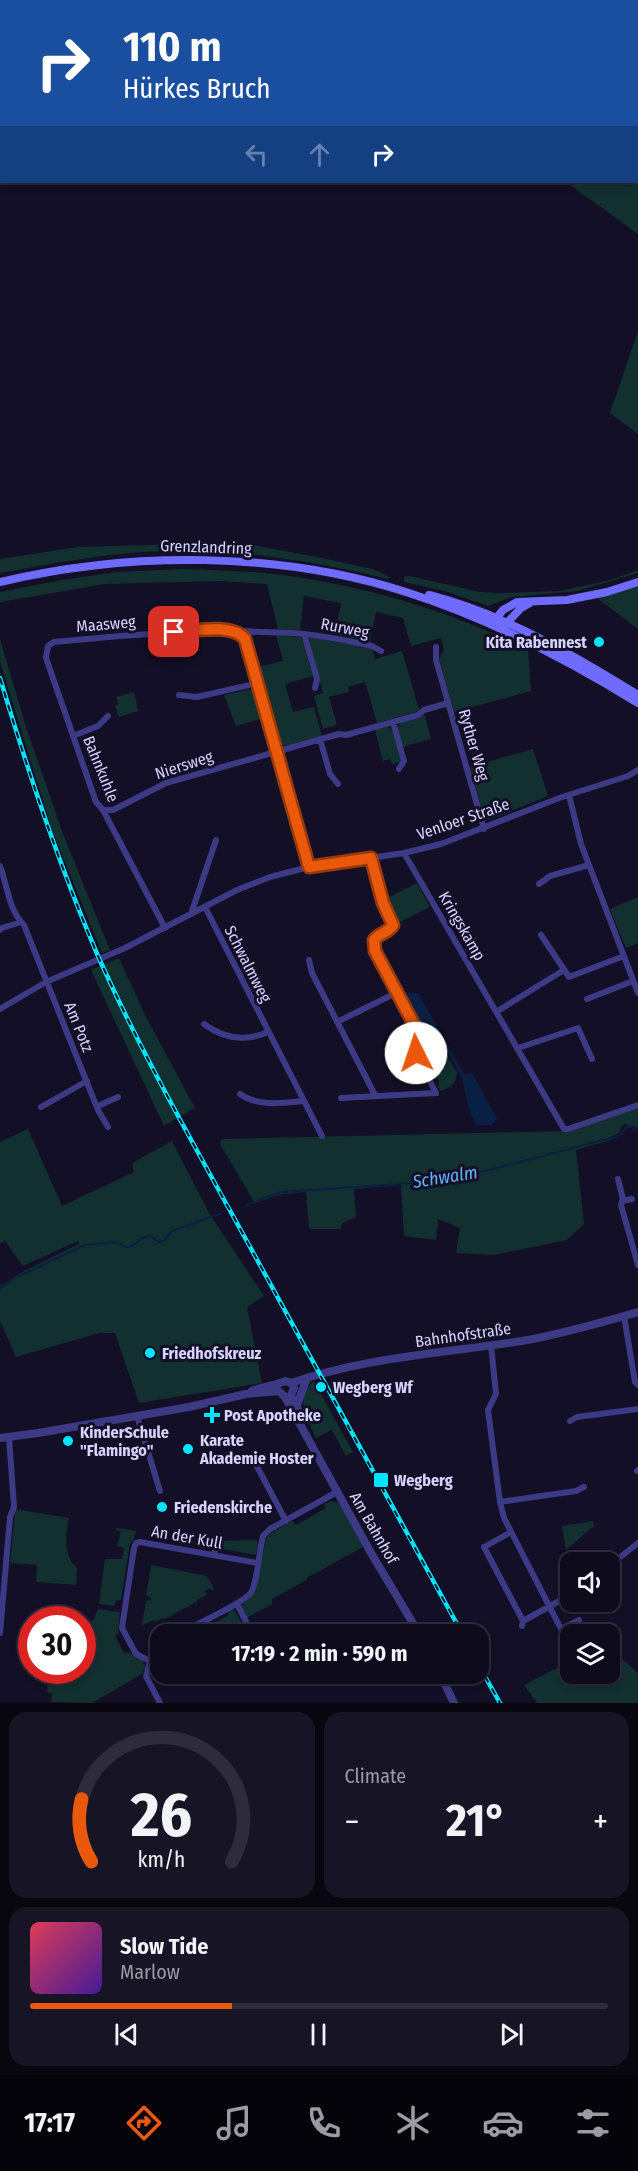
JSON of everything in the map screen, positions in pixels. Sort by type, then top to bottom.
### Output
[{"type":"main road","name":"Grenzlandring","points":[[0,582],[87,566],[178,560],[252,563],[297,568],[342,576],[411,593],[494,622],[553,646],[638,695]]},
{"type":"main road","points":[[494,622],[503,610],[517,602],[532,603],[585,597],[638,582]]},
{"type":"main road","points":[[504,626],[521,608],[532,603]]},
{"type":"main road","name":"Grenzlandring","points":[[504,626],[638,703]]},
{"type":"street","name":"Maasweg","points":[[48,646],[60,642],[163,632],[229,629],[240,633]]},
{"type":"street","name":"Rurweg","points":[[240,633],[262,631],[304,634],[372,646],[381,651]]},
{"type":"street","points":[[240,633],[245,639],[258,683],[309,867]]},
{"type":"street","name":"Rurweg","points":[[304,634],[317,679],[315,688]]},
{"type":"street","name":"Bahnkuhle","points":[[48,646],[46,658],[96,802],[103,810],[165,928]]},
{"type":"street","name":"Ryther Weg","points":[[436,647],[436,660],[484,829]]},
{"type":"street","points":[[179,695],[197,697],[258,683]]},
{"type":"street","name":"Ryther Weg","points":[[277,752],[339,734],[346,735],[393,722],[448,704]]},
{"type":"street","points":[[73,736],[98,726],[108,716]]},
{"type":"street","points":[[393,722],[404,761],[399,769]]},
{"type":"street","points":[[320,739],[330,774],[338,784]]},
{"type":"street","name":"Niersweg","points":[[103,810],[112,810],[166,783],[277,752]]},
{"type":"street","name":"Venloer Straße","points":[[0,1010],[46,982],[124,948],[251,884],[288,871],[404,853],[441,844],[569,795],[628,776],[638,770]]},
{"type":"street","points":[[569,795],[581,844],[638,991]]},
{"type":"street","points":[[191,914],[216,840]]},
{"type":"street","name":"Kringskamp","points":[[404,853],[564,1129],[638,1105]]},
{"type":"street","points":[[341,1098],[436,1093],[416,1053],[419,1034],[375,951],[374,940],[393,925],[383,903],[371,858]]},
{"type":"street","points":[[539,884],[550,876],[589,865]]},
{"type":"street","name":"Am Potz","points":[[0,866],[8,886],[7,894],[14,915],[24,925],[87,1082],[108,1127]]},
{"type":"street","name":"Schwalmweg","points":[[205,907],[322,1136]]},
{"type":"street","points":[[0,930],[21,922]]},
{"type":"street","points":[[541,935],[569,977],[624,956]]},
{"type":"street","points":[[309,960],[312,973],[375,1095]]},
{"type":"street","points":[[496,1012],[564,970]]},
{"type":"street","points":[[587,999],[633,981]]},
{"type":"street","points":[[337,1022],[396,993]]},
{"type":"street","points":[[204,1024],[216,1033],[248,1039],[268,1032]]},
{"type":"street","points":[[518,1048],[578,1028],[592,1059]]},
{"type":"street","points":[[41,1107],[87,1082]]},
{"type":"street","points":[[240,1094],[249,1100],[270,1103],[303,1101]]},
{"type":"street","points":[[98,1106],[117,1097]]},
{"type":"street","points":[[618,1179],[623,1199],[621,1205],[638,1265]]},
{"type":"street","points":[[622,1201],[632,1198]]},
{"type":"street","name":"Bahnhofstraße","points":[[0,1438],[137,1416],[246,1394],[284,1392],[285,1381],[291,1383],[376,1361],[538,1338],[638,1312]]},
{"type":"street","points":[[624,1316],[634,1382],[638,1385]]},
{"type":"street","points":[[491,1345],[496,1394],[488,1410],[500,1502],[511,1532],[561,1629],[579,1620]]},
{"type":"street","name":"Am Bahnhof","points":[[305,1433],[297,1405],[307,1378]]},
{"type":"street","points":[[284,1392],[294,1390],[291,1383]]},
{"type":"street","name":"Am Bahnhof","points":[[284,1392],[337,1492],[414,1624]]},
{"type":"street","points":[[570,1421],[577,1417],[638,1408]]},
{"type":"street","points":[[137,1416],[160,1491]]},
{"type":"street","points":[[0,1633],[10,1516],[14,1507],[9,1437]]},
{"type":"street","points":[[254,1459],[286,1521]]},
{"type":"street","points":[[500,1502],[576,1491],[584,1487]]},
{"type":"street","points":[[201,1624],[251,1594],[263,1536],[337,1492]]},
{"type":"street","points":[[511,1532],[484,1547],[522,1623],[560,1600]]},
{"type":"street","points":[[214,1555],[217,1539]]},
{"type":"street","name":"An der Kull","points":[[150,1661],[135,1654],[122,1628],[136,1543],[257,1563]]},
{"type":"street","points":[[620,1557],[638,1543]]},
{"type":"street","points":[[237,1604],[247,1624]]},
{"type":"street","points":[[150,1661],[146,1676],[150,1684]]},
{"type":"street","points":[[150,1684],[160,1703]]},
{"type":"street","points":[[445,1684],[454,1703]]},
{"type":"green space","points":[[567,183],[638,183],[638,234]]},
{"type":"green space","points":[[638,331],[638,434],[610,413]]},
{"type":"green space","points":[[252,545],[373,569],[388,576],[389,579],[334,567],[252,554],[196,551],[105,556],[0,573],[0,559],[78,547]]},
{"type":"green space","points":[[183,569],[283,575],[315,580],[409,602],[439,612],[528,650],[531,691],[454,712],[439,659],[444,649],[441,638],[411,646],[403,618],[376,612],[370,642],[335,635],[341,603],[304,596],[300,630],[278,629],[267,584],[219,581],[105,584],[0,602],[0,592],[62,580],[117,572]]},
{"type":"green space","points":[[638,570],[638,573],[577,591],[512,597],[488,606],[445,591],[404,582],[404,577],[409,576],[480,592],[560,591],[614,579]]},
{"type":"green space","points":[[638,586],[638,629],[597,598]]},
{"type":"green space","points":[[276,635],[302,639],[313,676],[285,684],[293,712],[314,707],[322,736],[285,746],[280,743],[258,667],[283,661]]},
{"type":"green space","points":[[311,637],[372,649],[375,659],[402,651],[418,711],[377,723],[365,682],[348,687],[349,692],[329,697],[337,725],[323,729],[314,696],[323,693],[308,639]]},
{"type":"green space","points":[[0,639],[25,724],[63,834],[110,950],[102,953],[52,830],[0,662]]},
{"type":"green space","points":[[251,689],[258,696],[264,718],[236,726],[224,695]]},
{"type":"green space","points":[[134,692],[138,711],[119,717],[115,706],[118,704],[116,697]]},
{"type":"green space","points":[[424,713],[431,739],[402,747],[397,728],[400,723],[423,716]]},
{"type":"green space","points":[[387,727],[392,729],[401,762],[392,764],[390,759],[383,761],[375,730]]},
{"type":"green space","points":[[533,749],[548,796],[489,820],[484,818],[470,767]]},
{"type":"green space","points":[[417,883],[430,907],[398,923],[385,899]]},
{"type":"green space","points":[[638,897],[638,943],[626,948],[610,909]]},
{"type":"green space","points":[[119,958],[146,1017],[195,1108],[164,1126],[91,970]]},
{"type":"green space","points":[[428,1037],[435,1037],[457,1073],[452,1085],[441,1091],[438,1087],[439,1081],[429,1068],[431,1058],[422,1048],[424,1040]]},
{"type":"green space","points":[[638,1107],[638,1128],[625,1124],[619,1133],[611,1137],[611,1140],[576,1150],[584,1224],[567,1240],[494,1255],[456,1253],[460,1228],[438,1219],[436,1240],[404,1236],[401,1185],[354,1189],[356,1217],[342,1223],[341,1229],[309,1229],[306,1192],[283,1194],[255,1203],[220,1144],[221,1139],[568,1131]]},
{"type":"green space","points":[[28,1129],[62,1206],[134,1172],[132,1163],[172,1141],[209,1213],[264,1296],[247,1307],[262,1383],[139,1403],[115,1333],[99,1333],[16,1357],[0,1321],[0,1286],[24,1271],[79,1244],[78,1241],[23,1266],[5,1241],[0,1244],[0,1142]]},
{"type":"green space","points":[[314,1381],[353,1452],[346,1456],[332,1430],[316,1438],[309,1423],[303,1401],[308,1388]]},
{"type":"green space","points":[[331,1501],[339,1503],[363,1547],[272,1599],[272,1604],[247,1618],[242,1605],[255,1592],[266,1539],[271,1533],[292,1521],[296,1525],[326,1508],[324,1504]]},
{"type":"green space","points":[[15,1509],[69,1518],[67,1544],[69,1557],[77,1568],[76,1585],[36,1582],[37,1565],[11,1563],[10,1565]]},
{"type":"green space","points":[[593,1521],[594,1526],[566,1550],[562,1526]]},
{"type":"green space","points":[[117,1528],[136,1531],[130,1544],[121,1600],[116,1601],[114,1606],[99,1604],[105,1559],[122,1559],[124,1548],[117,1546],[121,1531],[115,1530]]},
{"type":"green space","points":[[256,1540],[258,1543],[256,1555],[217,1548],[218,1541]]},
{"type":"green space","points":[[151,1565],[207,1576],[214,1589],[211,1591],[210,1588],[205,1591],[207,1595],[197,1602],[164,1619],[142,1625],[146,1601],[151,1600],[146,1595]]},
{"type":"green space","points":[[98,1609],[120,1612],[119,1633],[115,1636],[124,1653],[129,1652],[143,1661],[146,1667],[142,1674],[92,1703],[51,1702],[52,1693],[47,1693],[48,1684],[96,1684],[96,1614]]},
{"type":"green space","points":[[234,1610],[241,1621],[236,1624],[212,1624],[229,1615],[227,1611]]},
{"type":"green space","points":[[620,1657],[638,1673],[638,1703],[537,1703],[524,1685],[560,1666],[560,1684],[620,1684]]},
{"type":"water","points":[[403,993],[418,993],[464,1074],[472,1073],[497,1118],[492,1125],[477,1126],[470,1114],[462,1078],[437,1034],[423,1033]]},
{"type":"waterway","name":"Schwalm","points":[[246,1205],[281,1192],[429,1182],[474,1174],[615,1137],[620,1135],[627,1126],[638,1130]]},
{"type":"waterway","name":"Schwalm","points":[[0,1288],[15,1278],[85,1245],[117,1242],[131,1247],[144,1237],[150,1236],[159,1242],[163,1241],[172,1231],[220,1214]]},
{"type":"railway","points":[[0,678],[57,853],[115,993],[170,1102],[457,1624]]},
{"type":"railway","points":[[489,1684],[500,1703]]},
{"type":"place","name":"Kita Rabennest","points":[[599,642]]},
{"type":"place","name":"Friedhofskreuz","points":[[150,1353]]},
{"type":"place","name":"Wegberg Wf","points":[[321,1387]]},
{"type":"place","name":"Post Apotheke","points":[[212,1415]]},
{"type":"place","name":"KinderSchule \"Flamingo\"","points":[[68,1441]]},
{"type":"place","name":"Karate Akademie Hoster","points":[[188,1449]]},
{"type":"place","name":"Wegberg","points":[[381,1480]]},
{"type":"place","name":"Friedenskirche","points":[[162,1507]]},
{"type":"route","points":[[174,632],[229,629],[240,633],[245,639],[309,867],[371,858],[383,903],[393,922],[391,928],[374,940],[375,951],[419,1034],[416,1053]]}]
